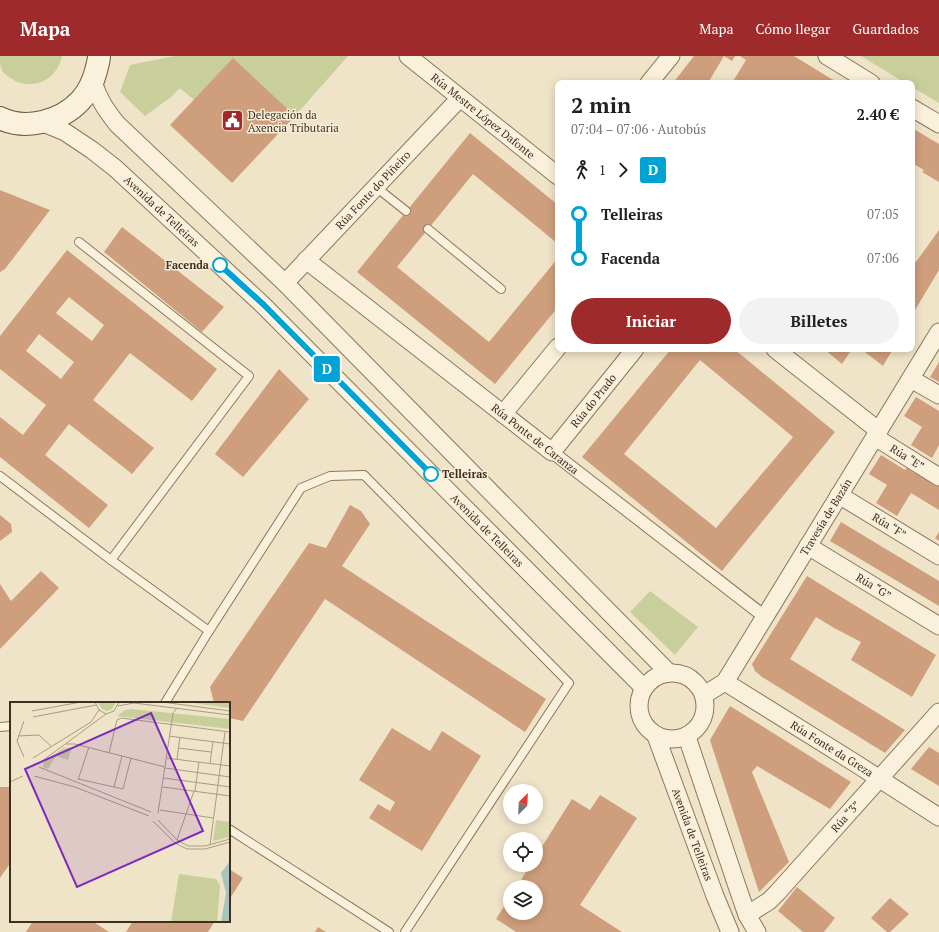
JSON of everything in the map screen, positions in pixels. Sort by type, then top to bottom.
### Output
[{"type":"main road","points":[[0,118],[22,124],[42,123],[63,115],[81,101],[93,82],[101,57]]},
{"type":"street","name":"Rúa Mestre López Dafonte","points":[[408,56],[555,174]]},
{"type":"street","points":[[651,80],[671,56]]},
{"type":"street","points":[[826,56],[866,80]]},
{"type":"street","points":[[93,82],[97,94],[117,124],[285,282],[669,673]]},
{"type":"street","name":"Rúa Fonte do Piñeiro","points":[[285,282],[460,98]]},
{"type":"street","points":[[915,110],[939,124]]},
{"type":"street","name":"Avenida de Telleiras","points":[[42,123],[65,132],[115,168],[264,305],[644,688]]},
{"type":"street","name":"Rúa Ponte de Caranza","points":[[306,260],[765,617]]},
{"type":"street","name":"Travesía de Bazán","points":[[704,695],[725,682],[939,332]]},
{"type":"street","points":[[503,414],[555,351]]},
{"type":"street","name":"Rúa do Prado","points":[[552,452],[633,352]]},
{"type":"street","points":[[779,352],[877,434]]},
{"type":"street","points":[[911,378],[939,395]]},
{"type":"street","name":"Rúa “E”","points":[[877,434],[939,477]]},
{"type":"street","name":"Rúa “F”","points":[[839,495],[939,556]]},
{"type":"street","name":"Rúa “G”","points":[[808,546],[939,626]]},
{"type":"street","points":[[669,673],[679,673],[690,678],[698,685],[704,695],[706,704],[702,723],[696,731],[687,737],[677,740],[666,740],[656,736],[647,729],[641,719],[639,709],[639,698],[644,688],[651,680],[659,675],[669,673]]},
{"type":"street","name":"Rúa Fonte da Greza","points":[[725,682],[939,817]]},
{"type":"street","name":"Rúa “3”","points":[[747,915],[769,901],[777,893],[937,718]]},
{"type":"street","name":"Avenida de Telleiras","points":[[656,736],[715,896],[730,932]]},
{"type":"street","points":[[687,737],[747,915],[757,932]]},
{"type":"lane","points":[[376,187],[406,211]]},
{"type":"lane","points":[[428,229],[501,289]]},
{"type":"lane","points":[[79,242],[249,376],[111,560]]},
{"type":"lane","points":[[166,702],[209,631],[301,488],[330,476],[364,475],[570,683],[405,932]]},
{"type":"lane","points":[[0,476],[111,560],[209,631]]},
{"type":"lane","points":[[0,727],[10,726]]},
{"type":"lane","points":[[230,830],[389,932]]},
{"type":"green space","points":[[0,56],[62,56],[55,72],[49,78],[34,84],[25,84],[17,82],[3,72]]},
{"type":"green space","points":[[175,56],[348,56],[295,116],[194,100],[180,88],[171,97],[145,116],[120,92],[130,65]]},
{"type":"green space","points":[[861,56],[939,56],[939,103],[915,89],[915,80],[900,80]]},
{"type":"green space","points":[[650,591],[698,627],[675,655],[630,612]]},
{"type":"building","points":[[694,56],[724,56],[710,80],[675,80]]},
{"type":"building","points":[[724,56],[735,56],[732,61]]},
{"type":"building","points":[[740,56],[794,56],[833,80],[734,80],[746,60]]},
{"type":"building","name":"Delegación da Axencia Tributaria","points":[[233,58],[295,116],[232,183],[170,125]]},
{"type":"building","points":[[915,130],[939,144],[939,182],[922,172],[924,170],[915,165]]},
{"type":"building","points":[[470,133],[555,203],[555,242],[473,174],[397,267],[489,342],[555,262],[555,311],[495,384],[357,272]]},
{"type":"building","points":[[0,190],[50,210],[5,269],[0,272]]},
{"type":"building","points":[[122,227],[224,307],[202,332],[104,252]]},
{"type":"building","points":[[939,230],[939,270],[915,310],[915,261],[916,262]]},
{"type":"building","points":[[67,250],[217,369],[192,401],[130,353],[93,400],[154,448],[132,474],[69,424],[45,455],[108,505],[89,528],[0,457],[0,417],[23,435],[46,405],[0,369],[0,336]],"holes":[[[69,297],[104,325],[92,341],[56,313]],[[39,334],[74,362],[61,379],[26,351]]]},
{"type":"building","points":[[669,352],[738,352],[835,432],[722,571],[582,457]],"holes":[[[700,360],[793,437],[716,528],[624,454]]]},
{"type":"building","points":[[828,352],[850,352],[842,364]]},
{"type":"building","points":[[865,352],[891,352],[883,366]]},
{"type":"building","points":[[939,362],[939,382],[930,377]]},
{"type":"building","points":[[279,369],[309,399],[243,477],[215,454]]},
{"type":"building","points":[[916,397],[939,411],[939,445],[932,458],[911,445],[922,427],[904,416]]},
{"type":"building","points":[[881,455],[905,470],[907,468],[914,473],[915,471],[939,485],[939,510],[911,493],[897,516],[876,503],[887,485],[869,474]]},
{"type":"building","points":[[350,505],[361,511],[370,524],[342,566],[546,699],[525,732],[325,599],[243,721],[230,718],[230,702],[214,702],[210,687],[309,543],[326,548]]},
{"type":"building","points":[[0,515],[11,524],[12,532],[0,541]]},
{"type":"building","points":[[841,522],[939,581],[939,606],[830,541]]},
{"type":"building","points":[[939,532],[939,541],[935,538]]},
{"type":"building","points":[[41,571],[59,588],[0,649],[0,584],[11,601]]},
{"type":"building","points":[[807,576],[936,655],[912,697],[851,660],[861,642],[816,617],[790,659],[905,730],[885,753],[762,677],[755,671],[752,664]]},
{"type":"building","points":[[730,706],[851,782],[830,809],[757,766],[752,772],[789,862],[759,892],[710,740]]},
{"type":"building","points":[[392,728],[430,751],[442,731],[481,756],[422,851],[369,818],[378,804],[390,811],[395,802],[359,780]]},
{"type":"building","points":[[929,747],[939,753],[939,786],[911,769]]},
{"type":"building","points":[[0,787],[10,787],[10,863],[0,878]]},
{"type":"building","points":[[600,795],[637,818],[580,905],[622,932],[516,932],[496,919],[503,908],[503,920],[543,920],[543,880],[521,880],[526,872],[543,872],[543,845],[572,799],[590,810]]},
{"type":"building","points":[[230,870],[243,878],[230,898]]},
{"type":"building","points":[[797,887],[835,918],[824,932],[803,932],[778,911]]},
{"type":"building","points":[[890,898],[909,914],[890,932],[887,932],[871,918]]},
{"type":"building","points":[[32,922],[94,922],[109,932],[26,932]]},
{"type":"building","points":[[132,922],[214,922],[208,932],[126,932]]},
{"type":"building","points":[[318,927],[326,932],[315,932]]},
{"type":"bus line","name":"D","points":[[220,265],[264,305],[431,474]]},
{"type":"place","name":"Delegación da Axencia Tributaria","points":[[232,121]]},
{"type":"place","name":"Facenda","points":[[220,265]]},
{"type":"place","name":"Telleiras","points":[[431,474]]}]
